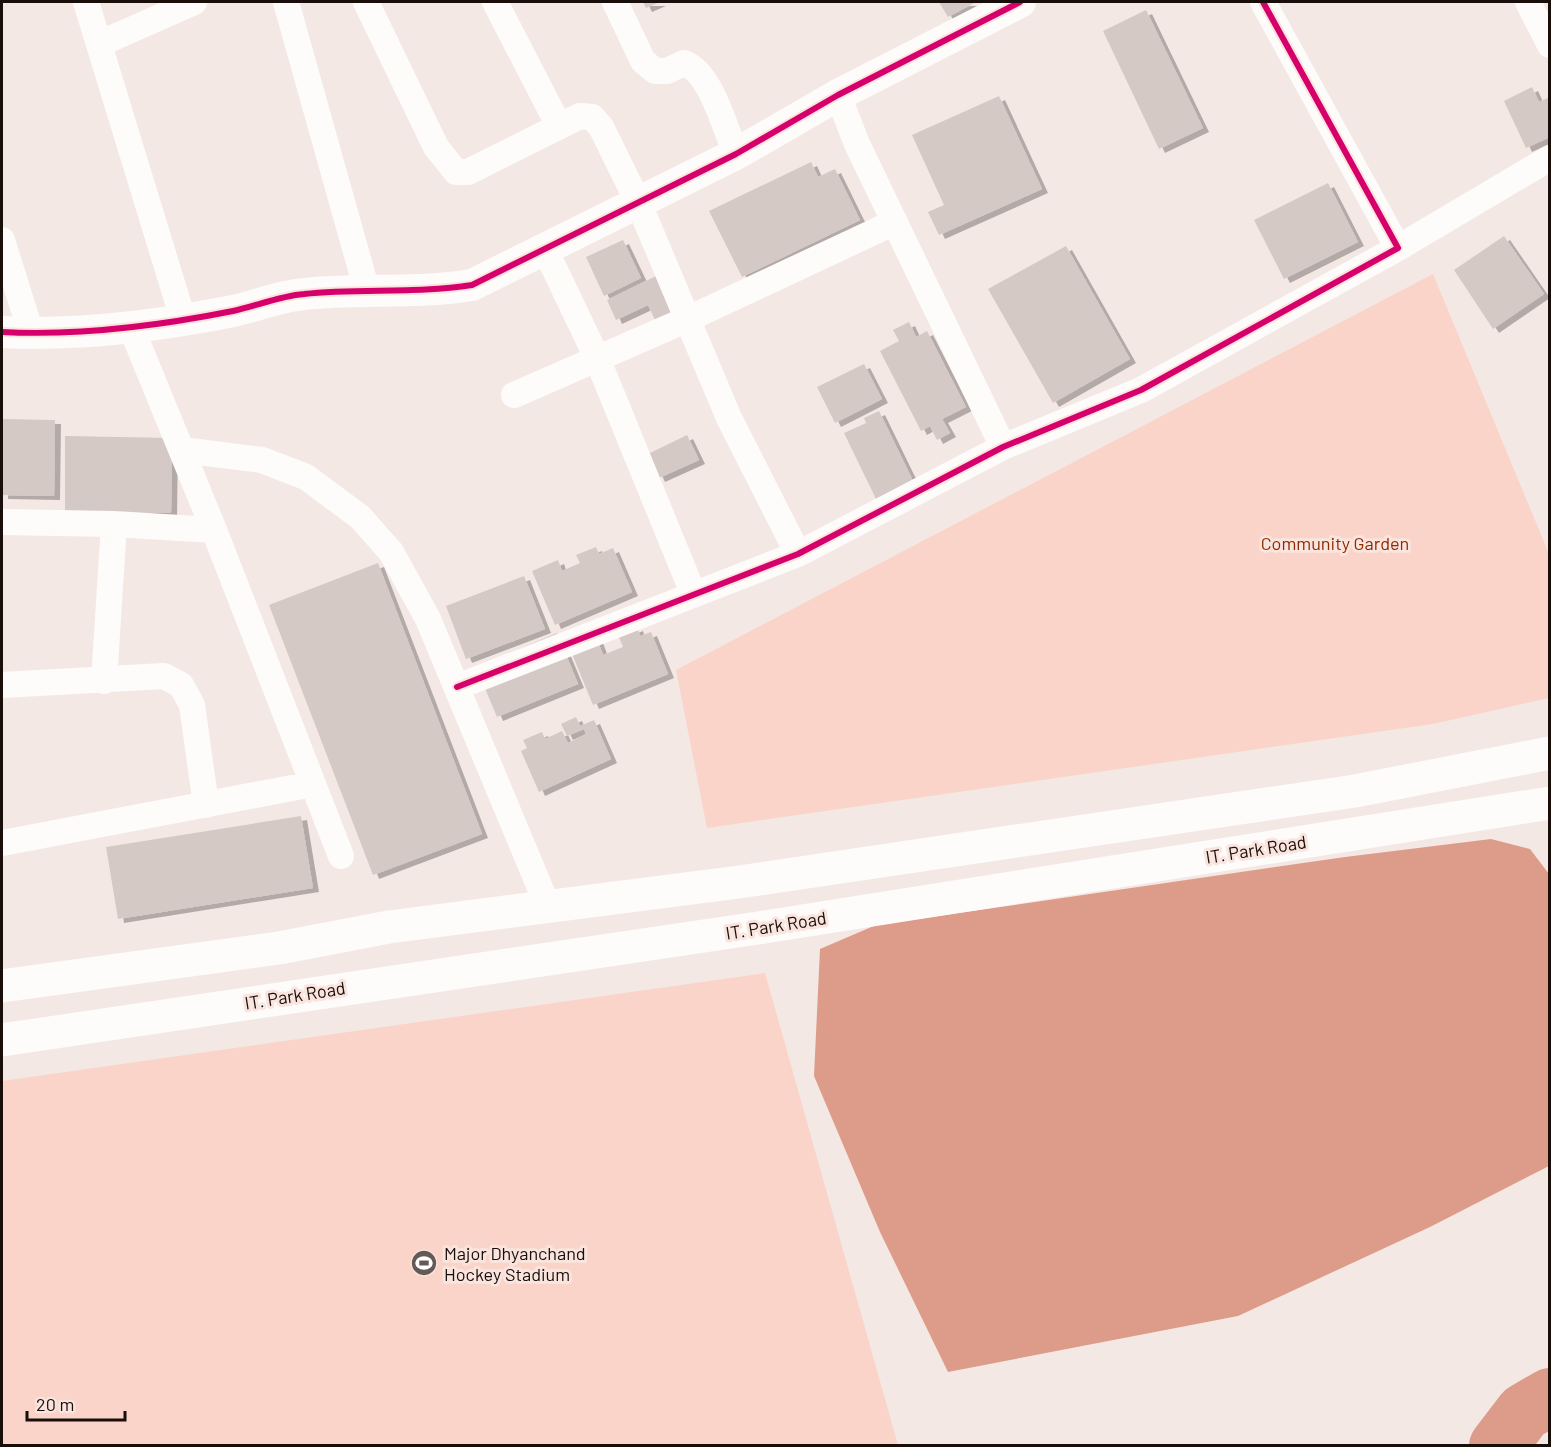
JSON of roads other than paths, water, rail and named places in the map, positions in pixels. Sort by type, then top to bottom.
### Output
[{"type":"main road","points":[[2,987],[279,948],[389,927],[872,864],[1355,791],[1550,753]]},
{"type":"main road","name":"IT. Park Road","points":[[2,1040],[782,924],[1550,803]]},
{"type":"street","points":[[86,2],[183,319]]},
{"type":"street","points":[[99,44],[194,2]]},
{"type":"street","points":[[286,2],[367,291]]},
{"type":"street","points":[[366,2],[436,147],[456,172],[468,172],[580,116],[592,117],[601,127],[639,204],[729,418],[798,554]]},
{"type":"street","points":[[495,2],[559,126]]},
{"type":"street","points":[[615,2],[644,61],[655,71],[667,71],[684,63],[695,67],[706,81],[736,154]]},
{"type":"street","points":[[2,240],[16,333],[131,327],[233,311],[302,294],[447,289],[472,285],[736,154],[838,95],[1020,2]]},
{"type":"street","points":[[1263,2],[1398,248]]},
{"type":"street","points":[[1528,2],[1550,45]]},
{"type":"street","points":[[838,95],[857,144],[1004,447]]},
{"type":"street","points":[[457,687],[693,593],[798,554],[1004,447],[1141,390],[1398,248],[1550,158]]},
{"type":"street","points":[[514,395],[688,319],[895,222]]},
{"type":"street","points":[[544,249],[597,358],[693,593]]},
{"type":"street","points":[[131,327],[214,530],[341,856]]},
{"type":"street","points":[[182,450],[262,460],[306,477],[360,517],[391,552],[428,619],[548,906]]},
{"type":"street","points":[[2,522],[114,524],[214,530]]},
{"type":"street","points":[[104,681],[114,524]]},
{"type":"street","points":[[2,685],[164,676],[182,686],[192,705],[206,805]]},
{"type":"street","points":[[2,843],[313,784]]},
{"type":"waterway","points":[[1498,1446],[1524,1412],[1550,1397]]},
{"type":"place","name":"Major Dhyanchand Hockey Stadium","points":[[424,1263]]},
{"type":"park label","name":"Community Garden","points":[[1335,543]]}]
